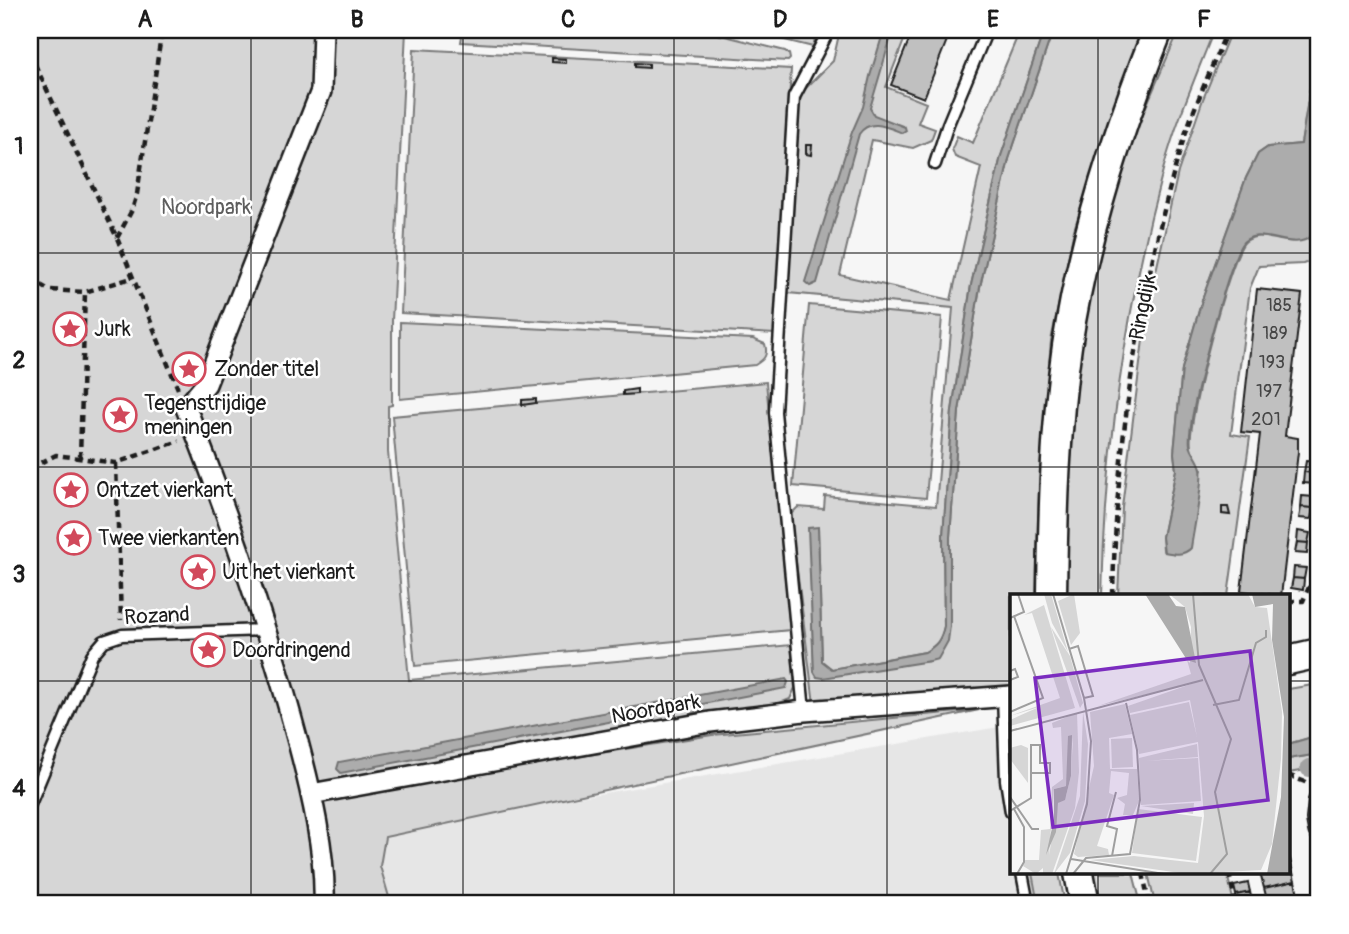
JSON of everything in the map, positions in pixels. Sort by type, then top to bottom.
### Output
[{"type":"main road","points":[[1052,594],[1053,498],[1067,346],[1093,219],[1124,115],[1158,30]]},
{"type":"main road","points":[[1290,660],[1319,653]]},
{"type":"main road","points":[[1079,874],[1085,904]]},
{"type":"street","points":[[323,30],[321,91],[206,384],[186,408],[267,630],[311,794],[325,887],[324,904]]},
{"type":"street","name":"Noordpark","points":[[311,794],[710,722],[804,710],[1007,696]]},
{"type":"street","points":[[1319,801],[1319,830]]},
{"type":"lane","points":[[804,710],[775,412],[794,97],[829,30]]},
{"type":"lane","points":[[935,164],[948,124],[987,30]]},
{"type":"lane","name":"Rozand","points":[[30,804],[92,655],[104,641],[122,635],[267,630]]},
{"type":"lane","points":[[1007,696],[1010,801]]},
{"type":"lane","points":[[1022,874],[1028,904]]},
{"type":"path","points":[[117,238],[137,194],[162,30]]},
{"type":"path","name":"Ringdijk","points":[[1113,594],[1117,492],[1143,309],[1180,152],[1227,30]]},
{"type":"path","points":[[30,54],[117,238],[186,408]]},
{"type":"path","points":[[30,279],[49,290],[85,292],[132,278]]},
{"type":"path","points":[[79,458],[85,292]]},
{"type":"path","points":[[30,468],[56,455],[116,463],[196,435]]},
{"type":"path","points":[[116,463],[122,635]]},
{"type":"path","points":[[1290,601],[1303,601],[1312,580],[1319,511]]},
{"type":"path","points":[[1312,580],[1319,586]]},
{"type":"path","points":[[1290,776],[1319,788]]},
{"type":"path","points":[[1143,874],[1149,904]]},
{"type":"path","points":[[1228,874],[1236,904]]},
{"type":"shaded area","points":[[884,30],[893,30],[870,108],[874,115],[905,127],[906,131],[903,133],[874,125],[863,129],[859,134],[817,283],[810,286],[805,282],[852,132],[863,107]]},
{"type":"shaded area","points":[[1044,30],[1053,30],[1009,159],[980,287],[959,411],[950,537],[948,641],[938,659],[817,677],[814,672],[808,528],[818,527],[822,661],[832,669],[925,652],[938,642],[941,635],[944,626],[943,536],[952,411],[971,285],[1001,156]]},
{"type":"shaded area","points":[[1319,32],[1319,188],[1315,230],[1309,238],[1298,242],[1254,236],[1241,245],[1218,312],[1190,431],[1190,445],[1202,475],[1191,548],[1182,553],[1164,552],[1162,537],[1176,470],[1174,453],[1182,369],[1202,300],[1246,178],[1258,154],[1268,147],[1301,144]]},
{"type":"shaded area","points":[[786,679],[786,688],[341,773],[337,769],[339,762]]},
{"type":"shaded area","points":[[1010,725],[1010,874],[1049,874],[1055,904],[362,904],[352,835]]},
{"type":"shaded area","points":[[1319,735],[1319,754],[1290,759],[1290,743]]},
{"type":"green space","name":"Noordpark","points":[[30,30],[406,30],[388,452],[409,680],[791,645],[795,688],[790,699],[767,708],[695,712],[676,720],[372,790],[712,735],[979,710],[385,837],[380,866],[391,904],[370,904],[359,897],[344,900],[341,904],[30,904]]},
{"type":"green space","points":[[463,30],[701,30],[785,51],[790,59],[788,61],[461,42]]},
{"type":"green space","points":[[744,30],[817,30],[813,47]]},
{"type":"green space","points":[[840,30],[908,30],[886,87],[926,103],[918,123],[935,129],[931,140],[913,148],[872,140],[840,275],[951,300],[981,167],[955,157],[952,149],[957,136],[973,143],[1020,30],[1044,30],[1001,156],[971,285],[952,411],[943,536],[944,627],[935,644],[925,652],[832,669],[822,662],[818,528],[809,528],[814,671],[930,661],[950,627],[950,537],[959,411],[980,287],[1009,159],[1053,30],[1147,30],[1108,122],[1074,230],[1051,341],[1039,483],[1036,594],[1010,594],[1010,687],[814,704],[790,515],[798,507],[824,509],[825,496],[936,506],[953,308],[788,293],[799,95],[833,61]]},
{"type":"green space","points":[[1179,30],[1214,30],[1168,152],[1138,275],[1113,435],[1102,594],[1066,594],[1069,485],[1080,345],[1102,237],[1135,132]]},
{"type":"green space","points":[[1231,30],[1319,30],[1301,144],[1268,147],[1258,154],[1246,178],[1202,300],[1182,369],[1174,453],[1176,470],[1162,537],[1163,549],[1202,470],[1191,446],[1195,406],[1221,304],[1239,252],[1246,241],[1253,237],[1293,242],[1312,236],[1319,195],[1319,258],[1303,264],[1259,266],[1250,288],[1231,434],[1250,437],[1228,594],[1118,594],[1122,507],[1146,316],[1178,172],[1203,99]]},
{"type":"green space","points":[[414,49],[791,69],[775,334],[401,313]]},
{"type":"green space","points":[[809,305],[942,317],[926,498],[793,486]]},
{"type":"green space","points":[[400,322],[753,339],[765,344],[766,354],[755,365],[400,399]]},
{"type":"green space","points":[[766,382],[790,630],[415,666],[392,416]]},
{"type":"green space","points":[[1319,684],[1319,735],[1290,743],[1290,689]]},
{"type":"green space","points":[[1319,754],[1319,768],[1290,773],[1290,759]]},
{"type":"green space","points":[[1032,874],[1059,874],[1065,904],[1038,904]]},
{"type":"green space","points":[[1092,874],[1133,874],[1141,904],[1097,904]]},
{"type":"green space","points":[[1148,874],[1227,874],[1234,904],[1155,904]]},
{"type":"building","points":[[913,30],[951,30],[924,98],[891,85]]},
{"type":"building","points":[[552,58],[566,59],[566,63],[552,62]]},
{"type":"building","points":[[635,63],[649,64],[649,68],[635,67]]},
{"type":"building","points":[[806,145],[812,145],[811,155],[806,154]]},
{"type":"building","points":[[1257,289],[1302,294],[1285,436],[1298,438],[1298,452],[1281,594],[1241,591],[1260,434],[1241,432]]},
{"type":"building","points":[[637,389],[637,394],[623,395],[623,391]]},
{"type":"building","points":[[536,399],[536,403],[522,405],[522,400]]},
{"type":"building","points":[[1306,461],[1317,462],[1316,473],[1304,472]]},
{"type":"building","points":[[1304,472],[1316,473],[1315,484],[1303,483]]},
{"type":"building","points":[[1302,496],[1314,497],[1313,508],[1301,507]]},
{"type":"building","points":[[1222,507],[1228,507],[1230,515],[1222,514]]},
{"type":"building","points":[[1301,507],[1313,508],[1311,519],[1299,518]]},
{"type":"building","points":[[1298,531],[1310,533],[1308,543],[1297,542]]},
{"type":"building","points":[[1297,542],[1308,543],[1307,554],[1295,553]]},
{"type":"building","points":[[1294,567],[1306,568],[1304,579],[1293,578]]},
{"type":"building","points":[[1293,578],[1304,579],[1303,590],[1291,588]]},
{"type":"building","points":[[1290,859],[1295,881],[1264,888],[1260,874],[1290,874]]},
{"type":"building","points":[[1295,881],[1300,903],[1268,904],[1264,888]]},
{"type":"building","points":[[1248,883],[1250,892],[1236,895],[1234,886]]},
{"type":"building","points":[[1250,892],[1252,901],[1238,904],[1236,895]]},
{"type":"place","name":"Jurk","points":[[70,329]]},
{"type":"place","name":"Zonder titel","points":[[189,369]]},
{"type":"place","name":"Tegenstrijdige meningen","points":[[120,415]]},
{"type":"place","name":"Ontzet vierkant","points":[[71,490]]},
{"type":"place","name":"Twee vierkanten","points":[[74,538]]},
{"type":"place","name":"Uit het vierkant","points":[[198,572]]},
{"type":"place","name":"Doordringend","points":[[208,650]]}]
